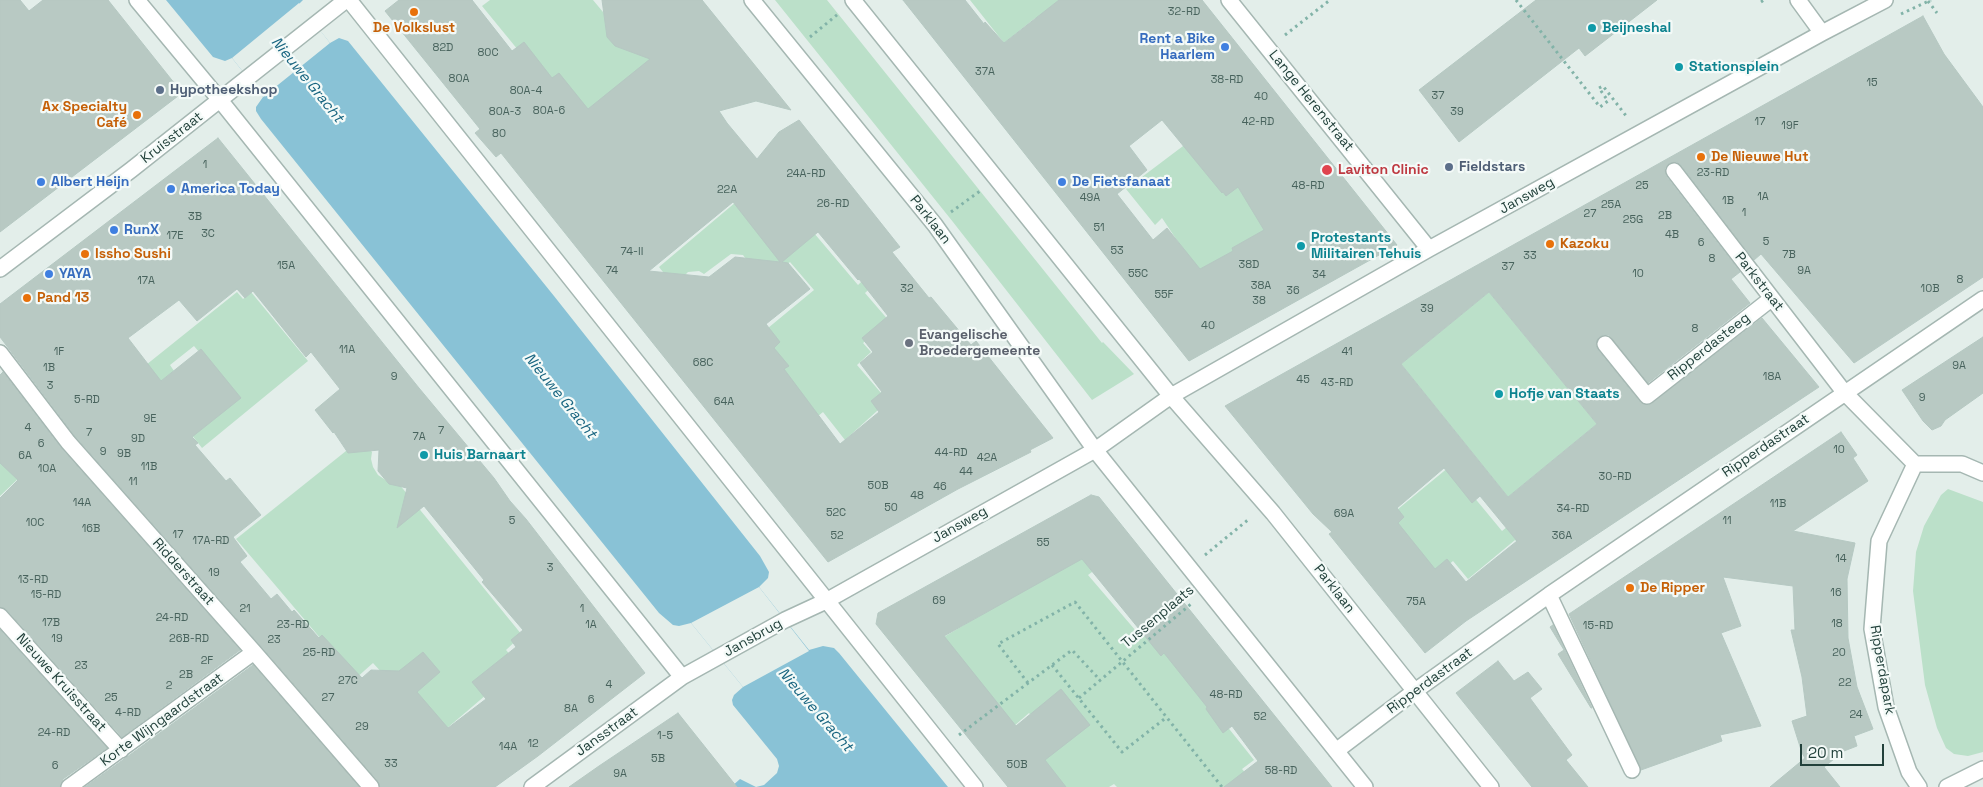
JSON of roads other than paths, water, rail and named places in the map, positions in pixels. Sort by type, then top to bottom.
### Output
[{"type":"street","points":[[136,0],[220,100],[682,678]]},
{"type":"street","points":[[348,0],[975,787]]},
{"type":"street","name":"Kruisstraat","points":[[0,269],[348,0]]},
{"type":"street","name":"Parklaan","points":[[752,0],[935,225],[1095,450],[1365,787]]},
{"type":"street","name":"Lange Herenstraat","points":[[1229,0],[1429,249]]},
{"type":"street","points":[[1798,0],[1822,32]]},
{"type":"street","name":"Jansweg","points":[[1171,396],[1429,249],[1822,32],[1885,0]]},
{"type":"street","name":"Parklaan","points":[[854,1],[1171,396],[1266,504],[1491,787]]},
{"type":"street","name":"Parkstraat","points":[[1674,171],[1844,392]]},
{"type":"street","name":"Ripperdasteeg","points":[[1605,344],[1646,396],[1772,299]]},
{"type":"street","name":"Ripperdastraat","points":[[1336,751],[1415,691],[1549,595],[1983,299]]},
{"type":"street","name":"Ridderstraat","points":[[0,353],[68,442],[254,652],[370,787]]},
{"type":"street","points":[[1844,392],[1915,464],[1962,464],[1983,473]]},
{"type":"street","points":[[1095,450],[1171,396]]},
{"type":"street","name":"Jansweg","points":[[826,601],[1095,450]]},
{"type":"street","name":"Ripperdapark","points":[[1915,464],[1879,541],[1872,629],[1886,707],[1909,772],[1919,787]]},
{"type":"street","points":[[1549,595],[1632,770]]},
{"type":"street","name":"Jansbrug","points":[[682,678],[785,620],[826,601]]},
{"type":"street","name":"Nieuwe Kruisstraat","points":[[0,616],[121,750]]},
{"type":"street","name":"Korte Wijngaardstraat","points":[[69,787],[254,652]]},
{"type":"street","name":"Jansstraat","points":[[532,787],[682,678]]},
{"type":"street","points":[[1947,787],[1983,769]]},
{"type":"water","name":"Nieuwe Gracht","points":[[166,0],[303,0],[299,4],[330,43],[339,38],[348,41],[554,296],[760,556],[769,572],[768,578],[759,587],[809,650],[823,646],[834,648],[948,787],[756,787],[764,785],[777,773],[779,766],[777,759],[733,705],[734,695],[743,687],[691,623],[679,626],[673,625],[659,613],[261,119],[256,111],[256,107],[263,97],[232,58],[225,61],[213,57]]},
{"type":"water","points":[[740,779],[756,787],[731,787]]},
{"type":"place","name":"De Volkslust","points":[[414,12]]},
{"type":"place","name":"Beijneshal","points":[[1592,28]]},
{"type":"place","name":"Rent a Bike Haarlem","points":[[1225,47]]},
{"type":"place","name":"Stationsplein","points":[[1679,67]]},
{"type":"place","name":"Hypotheekshop","points":[[160,90]]},
{"type":"place","name":"Ax Specialty Café","points":[[137,115]]},
{"type":"place","name":"De Nieuwe Hut","points":[[1701,157]]},
{"type":"place","name":"Fieldstars","points":[[1449,167]]},
{"type":"place","name":"Laviton Clinic","points":[[1327,170]]},
{"type":"place","name":"Albert Heijn","points":[[41,182]]},
{"type":"place","name":"De Fietsfanaat","points":[[1062,182]]},
{"type":"place","name":"America Today","points":[[171,189]]},
{"type":"place","name":"RunX","points":[[114,230]]},
{"type":"place","name":"Kazoku","points":[[1550,244]]},
{"type":"place","name":"Protestants Militairen Tehuis","points":[[1301,246]]},
{"type":"place","name":"Issho Sushi","points":[[85,254]]},
{"type":"place","name":"YAYA","points":[[49,274]]},
{"type":"place","name":"Pand 13","points":[[27,298]]},
{"type":"place","name":"Evangelische Broedergemeente","points":[[909,343]]},
{"type":"place","name":"Hofje van Staats","points":[[1499,394]]},
{"type":"place","name":"Huis Barnaart","points":[[424,455]]},
{"type":"place","name":"De Ripper","points":[[1630,588]]}]
